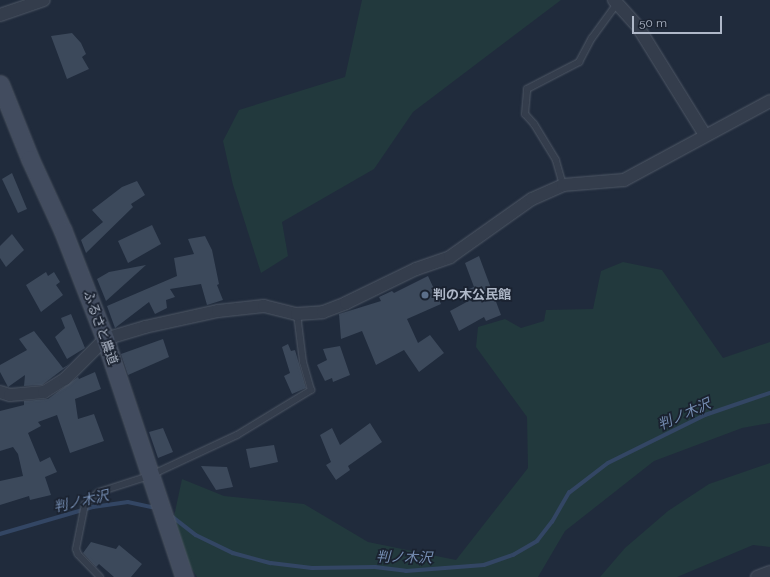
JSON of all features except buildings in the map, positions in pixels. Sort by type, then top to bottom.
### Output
[{"type":"street","points":[[0,15],[44,0]]},
{"type":"street","points":[[615,2],[638,27],[704,135]]},
{"type":"street","name":"ふるさと農道","points":[[0,84],[30,160],[64,231],[105,338],[149,476],[184,577]]},
{"type":"street","points":[[0,392],[10,395],[44,392],[65,379],[105,338],[218,311],[264,306],[297,314],[323,312],[346,303],[416,269],[450,257],[532,198],[563,185],[624,180],[704,135],[770,101]]},
{"type":"street","points":[[757,577],[770,572]]},
{"type":"lane","points":[[563,185],[556,160],[534,124],[525,114],[527,89],[579,62],[592,38],[615,2]]},
{"type":"lane","points":[[100,577],[76,548],[85,504],[99,492],[149,476],[237,434],[311,390],[303,362],[297,314]]},
{"type":"green space","points":[[362,0],[561,0],[413,112],[374,169],[282,222],[288,256],[261,273],[233,185],[223,141],[239,110],[345,77]]},
{"type":"green space","points":[[623,262],[662,270],[723,358],[770,342],[770,423],[742,428],[654,461],[565,531],[538,577],[197,577],[170,535],[182,479],[224,496],[304,504],[368,542],[456,560],[528,468],[527,417],[476,347],[478,327],[505,319],[521,328],[544,321],[546,310],[593,309],[601,271]]},
{"type":"green space","points":[[770,463],[770,547],[753,545],[677,577],[600,577],[625,548],[668,511],[709,484]]},
{"type":"waterway","name":"判ノ木沢","points":[[169,514],[196,535],[233,553],[271,563],[312,568],[375,567],[406,571],[484,565],[513,555],[537,541],[552,522],[569,493],[608,463],[705,415],[770,393]]},
{"type":"waterway","name":"判ノ木沢","points":[[0,534],[93,507],[128,502],[156,508]]},
{"type":"place","name":"判の木公民館","points":[[425,295]]}]
